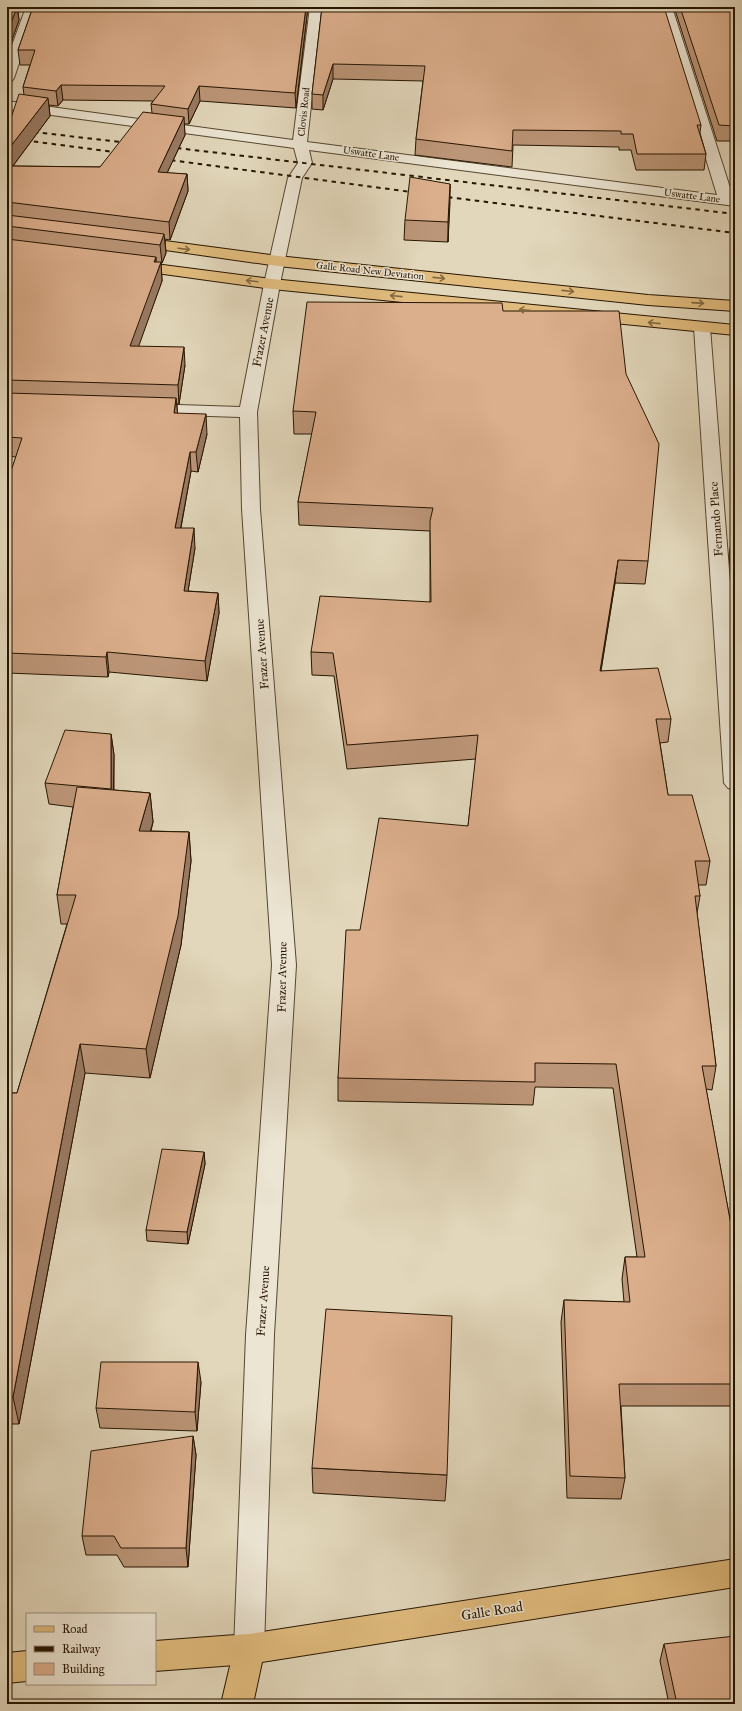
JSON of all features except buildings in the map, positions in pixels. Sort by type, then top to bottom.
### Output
[{"type":"main road","name":"Galle Road New Deviation","points":[[123,241],[278,261],[648,300],[735,306]]},
{"type":"main road","name":"Galle Road New Deviation","points":[[116,264],[272,284],[735,330]]},
{"type":"main road","name":"Galle Road","points":[[156,1656],[249,1649],[735,1573]]},
{"type":"main road","points":[[236,1704],[249,1649]]},
{"type":"main road","points":[[7,1668],[26,1666]]},
{"type":"street","name":"Clovis Road","points":[[272,284],[296,178],[305,163],[300,144],[316,7]]},
{"type":"street","points":[[666,7],[730,201]]},
{"type":"street","points":[[14,15],[30,11]]},
{"type":"street","points":[[7,78],[30,11]]},
{"type":"street","name":"Uswatte Lane","points":[[7,105],[501,172],[730,201]]},
{"type":"street","name":"Frazer Avenue","points":[[249,1649],[260,1335],[284,965],[251,509],[248,412],[272,284]]},
{"type":"street","name":"Fernando Place","points":[[702,327],[735,783]]},
{"type":"street","points":[[132,408],[248,412]]},
{"type":"railway","points":[[7,129],[130,143]]},
{"type":"railway","points":[[7,138],[122,153]]},
{"type":"railway","points":[[168,147],[735,214]]},
{"type":"railway","points":[[162,159],[419,193]]},
{"type":"railway","points":[[439,196],[735,233]]}]
